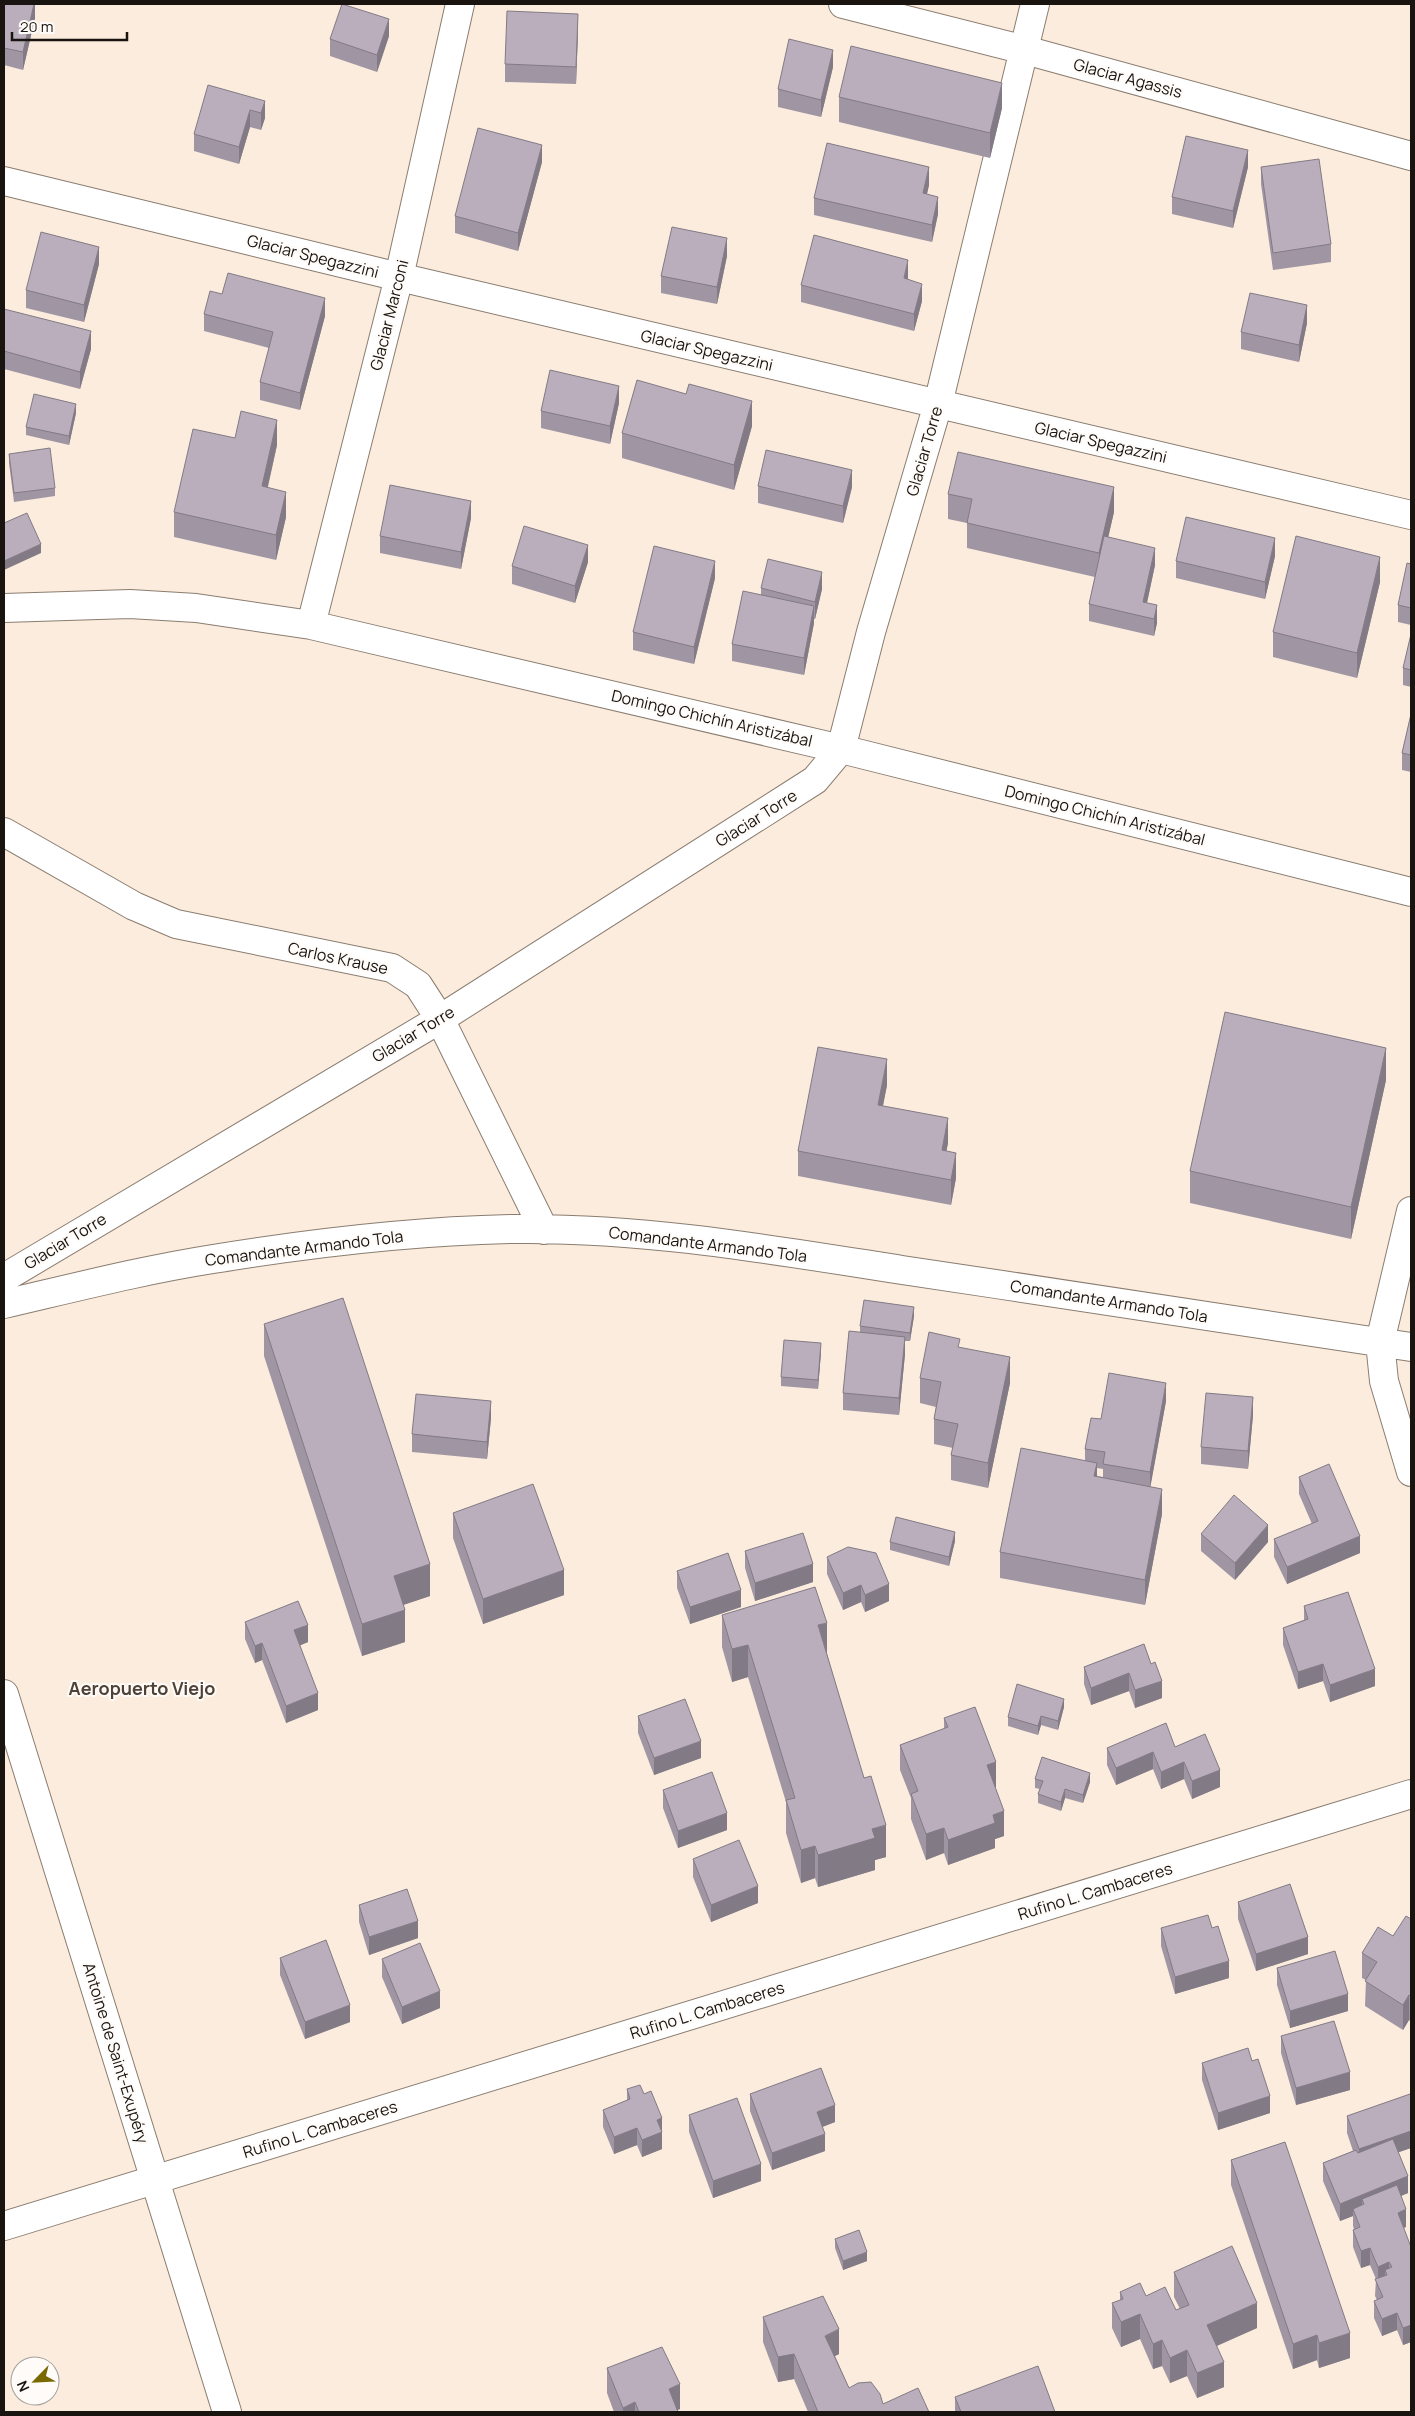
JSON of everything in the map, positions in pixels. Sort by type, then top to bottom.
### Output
[{"type":"street","name":"Glaciar Marconi","points":[[311,625],[399,277],[460,4]]},
{"type":"street","name":"Glaciar Agassis","points":[[843,4],[1026,50],[1411,156]]},
{"type":"street","name":"Glaciar Torre","points":[[4,1278],[440,1019],[815,780],[841,749],[870,632],[938,404],[1036,4]]},
{"type":"street","name":"Glaciar Spegazzini","points":[[4,181],[399,277],[1411,515]]},
{"type":"street","name":"Domingo Chichín Aristizábal","points":[[4,608],[130,604],[196,608],[311,625],[841,749],[1411,892]]},
{"type":"street","name":"Carlos Krause","points":[[4,832],[134,906],[176,924],[392,968],[418,985],[440,1019],[544,1230]]},
{"type":"street","points":[[1411,1211],[1380,1342],[1384,1381],[1411,1472]]},
{"type":"street","name":"Comandante Armando Tola","points":[[4,1304],[148,1271],[288,1248],[437,1233],[544,1230],[641,1234],[771,1250],[1411,1346]]},
{"type":"street","name":"Antoine de Saint-Exupéry","points":[[4,1694],[227,2412]]},
{"type":"street","name":"Rufino L. Cambaceres","points":[[4,2226],[1411,1794]]},
{"type":"building","points":[[4,4],[34,4],[23,52],[4,48]]},
{"type":"building","points":[[342,4],[389,19],[377,55],[330,39]]},
{"type":"building","points":[[507,11],[578,14],[576,67],[505,64]]},
{"type":"building","points":[[789,39],[833,50],[821,100],[778,89]]},
{"type":"building","points":[[851,46],[1002,83],[990,133],[839,97]]},
{"type":"building","points":[[208,85],[265,101],[261,113],[250,110],[239,147],[194,134]]},
{"type":"building","points":[[478,128],[542,145],[518,233],[455,216]]},
{"type":"building","points":[[1186,136],[1248,150],[1233,211],[1172,197]]},
{"type":"building","points":[[827,143],[929,167],[923,193],[938,197],[932,225],[814,198]]},
{"type":"building","points":[[1319,159],[1331,244],[1273,253],[1261,167]]},
{"type":"building","points":[[672,227],[727,238],[717,287],[661,276]]},
{"type":"building","points":[[41,232],[99,247],[84,305],[26,290]]},
{"type":"building","points":[[814,235],[908,260],[904,278],[922,284],[914,314],[801,285]]},
{"type":"building","points":[[228,273],[325,298],[300,393],[260,382],[273,332],[204,314],[210,291],[222,294]]},
{"type":"building","points":[[1250,293],[1307,305],[1299,345],[1241,332]]},
{"type":"building","points":[[4,309],[91,331],[80,372],[4,351]]},
{"type":"building","points":[[550,370],[619,386],[610,426],[541,411]]},
{"type":"building","points":[[637,380],[686,394],[689,384],[752,401],[734,465],[622,433]]},
{"type":"building","points":[[34,394],[76,404],[69,436],[26,427]]},
{"type":"building","points":[[241,411],[277,420],[262,486],[286,492],[276,535],[174,512],[193,429],[235,438]]},
{"type":"building","points":[[50,448],[55,488],[14,493],[9,454]]},
{"type":"building","points":[[766,450],[852,470],[843,506],[758,486]]},
{"type":"building","points":[[958,452],[1114,487],[1099,553],[967,523],[972,499],[948,494]]},
{"type":"building","points":[[390,485],[471,501],[461,552],[380,536]]},
{"type":"building","points":[[27,513],[41,544],[4,561],[4,523]]},
{"type":"building","points":[[1186,517],[1275,538],[1265,582],[1176,561]]},
{"type":"building","points":[[524,526],[588,545],[575,586],[512,566]]},
{"type":"building","points":[[1104,536],[1155,548],[1143,602],[1157,605],[1154,619],[1089,604]]},
{"type":"building","points":[[1296,536],[1380,557],[1357,653],[1273,632]]},
{"type":"building","points":[[654,546],[715,561],[694,647],[633,632]]},
{"type":"building","points":[[768,559],[822,572],[815,602],[761,588]]},
{"type":"building","points":[[1407,563],[1411,564],[1411,608],[1398,605]]},
{"type":"building","points":[[743,591],[814,606],[804,658],[732,644]]},
{"type":"building","points":[[1411,634],[1411,670],[1403,668]]},
{"type":"building","points":[[1411,714],[1411,755],[1402,753]]},
{"type":"building","points":[[1225,1012],[1386,1048],[1351,1207],[1190,1171]]},
{"type":"building","points":[[818,1047],[887,1059],[878,1105],[948,1118],[942,1150],[956,1153],[951,1180],[798,1151]]},
{"type":"building","points":[[343,1298],[430,1564],[394,1576],[405,1610],[362,1624],[264,1324]]},
{"type":"building","points":[[864,1300],[914,1307],[910,1333],[860,1326]]},
{"type":"building","points":[[849,1331],[905,1337],[899,1398],[843,1393]]},
{"type":"building","points":[[929,1332],[960,1339],[958,1347],[1010,1357],[988,1463],[951,1455],[958,1424],[934,1419],[941,1382],[920,1378]]},
{"type":"building","points":[[784,1340],[821,1343],[818,1380],[781,1377]]},
{"type":"building","points":[[1109,1373],[1166,1383],[1150,1472],[1103,1464],[1105,1452],[1085,1449],[1091,1418],[1101,1419]]},
{"type":"building","points":[[1206,1393],[1253,1397],[1248,1451],[1201,1447]]},
{"type":"building","points":[[416,1394],[491,1401],[487,1442],[412,1434]]},
{"type":"building","points":[[1021,1448],[1097,1463],[1094,1476],[1162,1489],[1145,1580],[1000,1552]]},
{"type":"building","points":[[1329,1464],[1360,1536],[1287,1567],[1274,1539],[1318,1521],[1299,1477]]},
{"type":"building","points":[[533,1484],[564,1570],[483,1599],[453,1513]]},
{"type":"building","points":[[1234,1495],[1268,1525],[1235,1563],[1201,1534]]},
{"type":"building","points":[[896,1517],[955,1532],[949,1557],[890,1542]]},
{"type":"building","points":[[803,1533],[813,1564],[755,1583],[745,1551]]},
{"type":"building","points":[[848,1547],[876,1553],[889,1584],[865,1595],[861,1585],[843,1593],[827,1557]]},
{"type":"building","points":[[728,1553],[741,1590],[690,1607],[677,1571]]},
{"type":"building","points":[[815,1587],[827,1623],[818,1625],[864,1778],[871,1776],[886,1825],[872,1829],[875,1838],[818,1855],[815,1846],[801,1850],[786,1800],[795,1798],[748,1645],[732,1649],[722,1615]]},
{"type":"building","points":[[1348,1592],[1375,1669],[1330,1685],[1323,1664],[1298,1672],[1283,1628],[1308,1619],[1304,1606]]},
{"type":"building","points":[[298,1601],[308,1625],[294,1630],[318,1693],[286,1706],[262,1643],[255,1646],[245,1622]]},
{"type":"building","points":[[1144,1644],[1151,1664],[1155,1662],[1162,1681],[1135,1690],[1129,1673],[1091,1688],[1084,1667]]},
{"type":"building","points":[[1017,1684],[1064,1699],[1058,1721],[1041,1716],[1038,1726],[1008,1717]]},
{"type":"building","points":[[685,1699],[701,1741],[654,1758],[638,1716]]},
{"type":"building","points":[[975,1707],[996,1762],[987,1765],[1004,1811],[993,1815],[995,1823],[948,1840],[944,1828],[926,1834],[911,1794],[918,1791],[900,1745],[948,1727],[944,1718]]},
{"type":"building","points":[[1166,1723],[1175,1747],[1205,1734],[1220,1770],[1192,1781],[1184,1762],[1161,1772],[1153,1752],[1116,1768],[1107,1748]]},
{"type":"building","points":[[1042,1757],[1090,1773],[1083,1795],[1065,1789],[1061,1802],[1038,1794],[1043,1781],[1035,1779]]},
{"type":"building","points":[[712,1772],[727,1813],[678,1831],[663,1790]]},
{"type":"building","points":[[739,1840],[758,1886],[711,1905],[693,1859]]},
{"type":"building","points":[[1290,1884],[1308,1937],[1256,1954],[1238,1902]]},
{"type":"building","points":[[407,1889],[418,1921],[369,1937],[359,1905]]},
{"type":"building","points":[[1208,1915],[1212,1928],[1218,1926],[1229,1961],[1175,1977],[1161,1928]]},
{"type":"building","points":[[1406,1916],[1411,1919],[1411,1996],[1409,1995],[1403,2005],[1365,1981],[1377,1962],[1362,1953],[1378,1927],[1393,1936]]},
{"type":"building","points":[[326,1940],[350,2005],[305,2022],[280,1958]]},
{"type":"building","points":[[420,1943],[440,1991],[402,2007],[382,1959]]},
{"type":"building","points":[[1335,1951],[1348,1994],[1290,2011],[1277,1968]]},
{"type":"building","points":[[1334,2021],[1350,2072],[1296,2088],[1281,2036]]},
{"type":"building","points":[[1248,2048],[1252,2061],[1258,2059],[1270,2096],[1218,2113],[1202,2063]]},
{"type":"building","points":[[821,2068],[835,2105],[817,2112],[825,2134],[772,2153],[750,2094]]},
{"type":"building","points":[[640,2085],[644,2094],[651,2091],[662,2118],[657,2120],[662,2132],[642,2140],[637,2128],[614,2137],[603,2110],[630,2099],[627,2089]]},
{"type":"building","points":[[1410,2094],[1411,2131],[1359,2149],[1347,2116]]},
{"type":"building","points":[[737,2098],[761,2164],[713,2181],[689,2115]]},
{"type":"building","points":[[1393,2139],[1408,2176],[1340,2204],[1323,2163],[1356,2150],[1358,2153]]},
{"type":"building","points":[[1285,2142],[1350,2333],[1319,2343],[1317,2335],[1293,2344],[1231,2160]]},
{"type":"building","points":[[1397,2185],[1406,2209],[1398,2213],[1411,2247],[1411,2325],[1403,2328],[1397,2313],[1382,2319],[1374,2301],[1383,2297],[1375,2279],[1387,2275],[1385,2270],[1392,2267],[1389,2262],[1378,2267],[1370,2248],[1361,2251],[1353,2230],[1360,2227],[1353,2209],[1364,2204],[1362,2199]]},
{"type":"building","points":[[859,2230],[867,2252],[843,2261],[835,2239]]},
{"type":"building","points":[[1232,2246],[1257,2303],[1207,2325],[1224,2362],[1197,2373],[1187,2350],[1170,2358],[1162,2340],[1153,2344],[1140,2314],[1121,2322],[1112,2303],[1123,2299],[1120,2292],[1140,2283],[1146,2296],[1165,2287],[1176,2310],[1189,2305],[1174,2272]]},
{"type":"building","points":[[823,2296],[839,2329],[825,2336],[849,2388],[858,2383],[871,2382],[880,2394],[883,2404],[918,2388],[929,2412],[818,2412],[794,2354],[778,2357],[763,2317]]},
{"type":"building","points":[[662,2347],[680,2384],[669,2389],[678,2412],[639,2412],[635,2402],[623,2408],[607,2368]]},
{"type":"building","points":[[1038,2366],[1055,2412],[961,2412],[955,2397]]},
{"type":"district","name":"Aeropuerto Viejo","points":[[142,1688]]}]
